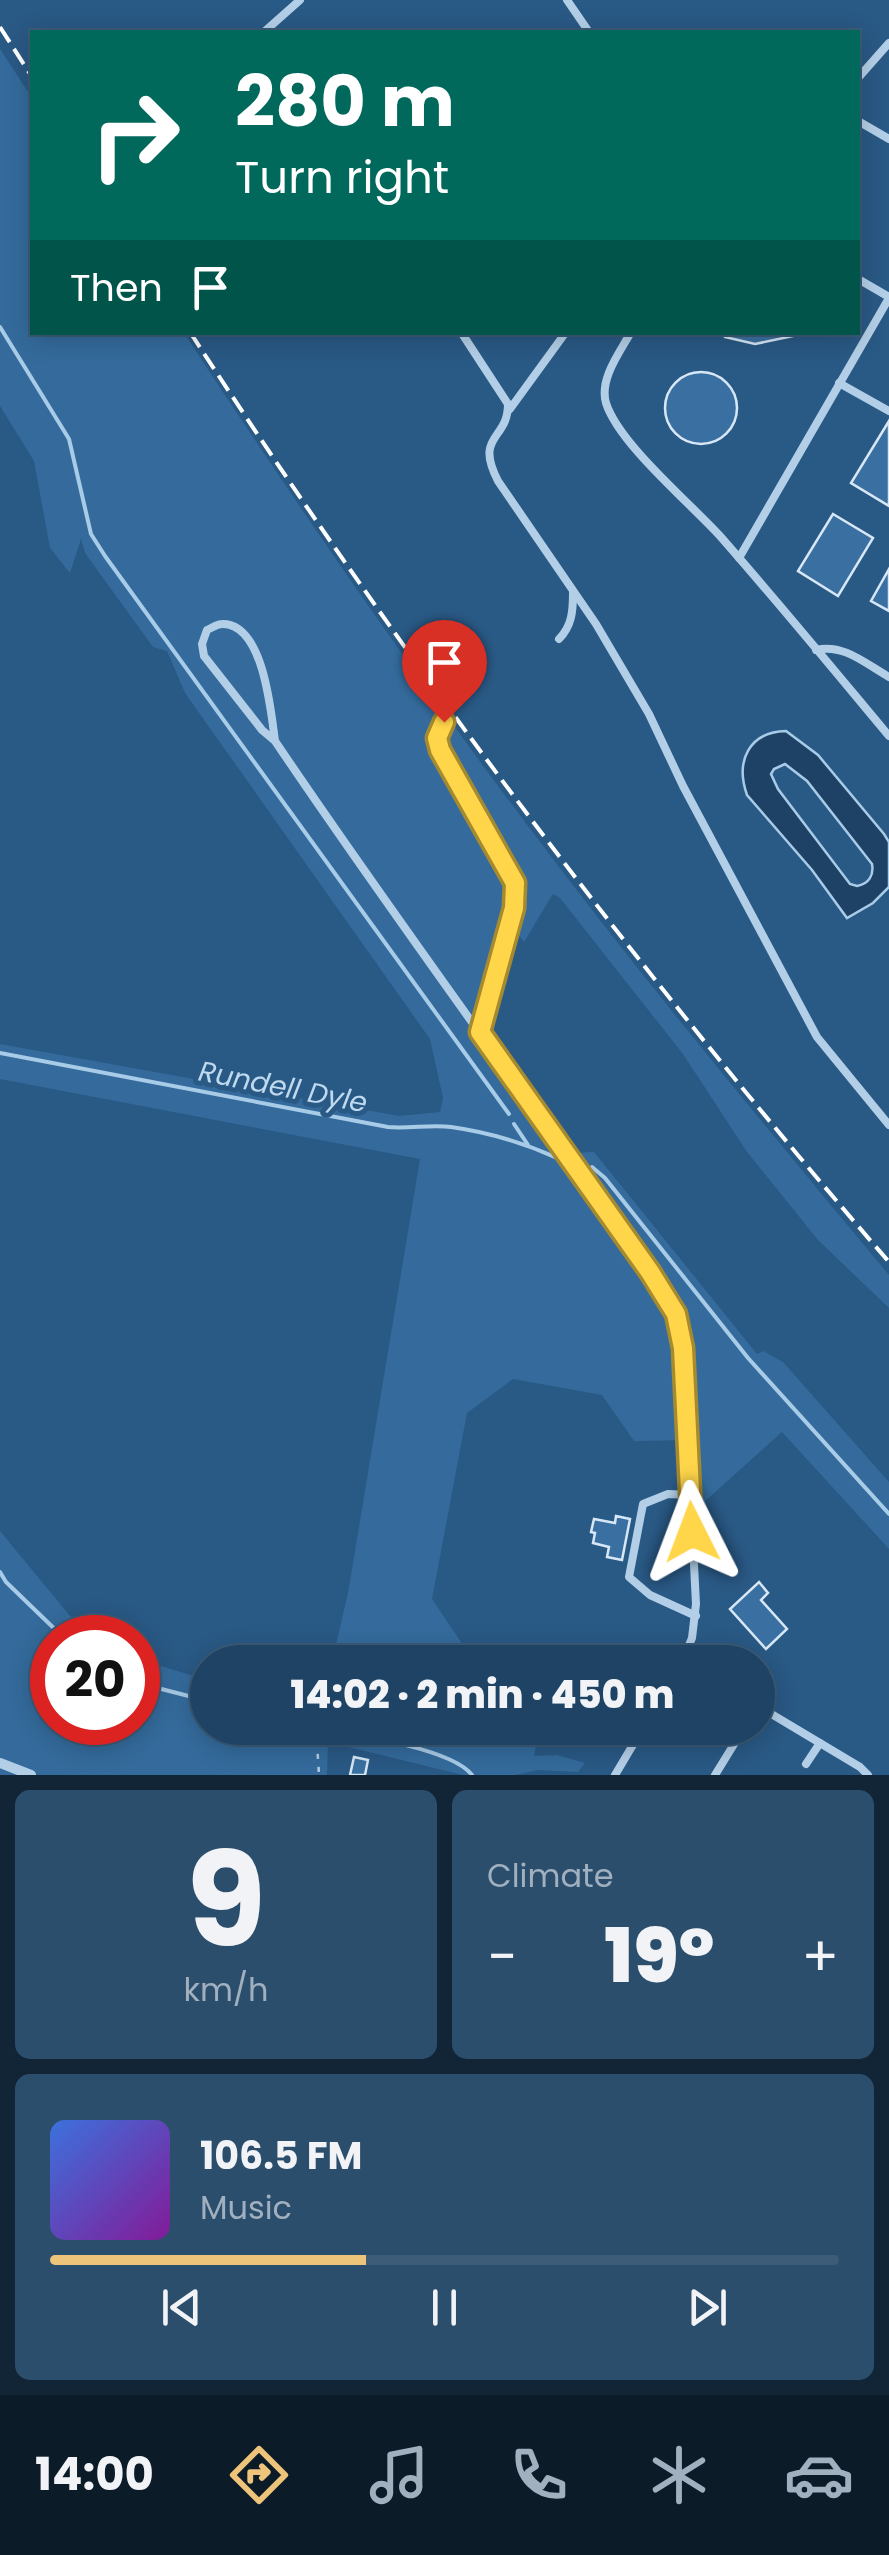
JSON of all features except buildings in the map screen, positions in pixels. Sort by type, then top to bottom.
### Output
[{"type":"street","points":[[0,1763],[31,1775]]},
{"type":"lane","points":[[266,30],[300,0]]},
{"type":"lane","points":[[567,0],[588,30]]},
{"type":"lane","points":[[860,76],[889,43]]},
{"type":"lane","points":[[860,121],[889,139]]},
{"type":"lane","points":[[739,558],[889,298],[860,279]]},
{"type":"lane","points":[[463,335],[504,396],[509,410]]},
{"type":"lane","points":[[564,335],[509,410],[489,448],[492,467],[649,714],[817,1037],[889,1125]]},
{"type":"lane","points":[[629,335],[604,390],[611,414],[889,736]]},
{"type":"lane","points":[[839,383],[889,411]]},
{"type":"lane","points":[[558,639],[571,621],[573,590]]},
{"type":"lane","points":[[275,741],[268,685],[255,650],[237,629],[222,624],[207,630],[202,644],[204,656],[275,741],[676,1314],[683,1348],[696,1616],[689,1645]]},
{"type":"lane","points":[[816,650],[830,646],[844,651],[889,678]]},
{"type":"lane","points":[[444,722],[437,738],[440,750],[509,870],[517,894],[480,1032]]},
{"type":"lane","points":[[690,1495],[668,1494],[644,1504],[630,1577],[650,1595],[696,1616]]},
{"type":"lane","points":[[775,1716],[868,1775]]},
{"type":"lane","points":[[806,1764],[820,1743]]},
{"type":"lane","points":[[615,1775],[633,1745]]},
{"type":"lane","points":[[715,1775],[734,1745]]},
{"type":"path","points":[[317,1745],[319,1775]]},
{"type":"shaded area","points":[[0,49],[30,95],[30,335],[185,335],[350,580],[525,822],[658,994],[889,1275],[889,1308],[818,1240],[747,1152],[683,1054],[560,898],[553,894],[524,942],[502,913],[498,938],[512,960],[493,1014],[492,1040],[573,1153],[594,1152],[757,1354],[763,1351],[783,1362],[889,1482],[889,1549],[782,1432],[703,1503],[698,1501],[694,1440],[634,1441],[602,1395],[513,1379],[467,1413],[432,1599],[463,1645],[336,1645],[348,1593],[420,1159],[0,1079],[0,1044],[399,1116],[440,1112],[443,1098],[430,1039],[185,693],[167,651],[153,647],[85,553],[81,539],[70,573],[50,548],[34,461],[0,406]]},
{"type":"shaded area","points":[[786,731],[818,755],[889,842],[889,887],[873,903],[847,918],[812,870],[747,795],[744,760],[754,743]],"holes":[[[785,764],[807,781],[872,864],[865,883],[850,884],[778,789],[771,774]]]},
{"type":"shaded area","points":[[0,1531],[69,1615],[30,1615],[30,1745],[160,1745],[160,1666],[190,1675],[190,1745],[328,1745],[327,1775],[0,1775]]},
{"type":"shaded area","points":[[340,1745],[536,1745],[534,1756],[557,1755],[585,1763],[578,1772],[538,1770],[515,1775],[463,1775]]},
{"type":"waterway","points":[[0,327],[69,439],[91,534],[105,556],[509,1114]]},
{"type":"waterway","name":"Rundell Dyle","points":[[0,1053],[388,1127],[465,1129],[557,1158]]},
{"type":"waterway","points":[[514,1124],[528,1145]]},
{"type":"waterway","points":[[592,1167],[605,1178],[748,1358],[889,1514]]},
{"type":"waterway","points":[[0,1572],[40,1615]]},
{"type":"waterway","points":[[160,1689],[190,1696]]},
{"type":"waterway","points":[[403,1745],[444,1757],[472,1775]]},
{"type":"railway","points":[[0,27],[30,74]]},
{"type":"railway","points":[[192,335],[353,574],[524,809],[702,1039],[889,1262]]},
{"type":"route","points":[[444,722],[437,738],[440,750],[509,870],[517,894],[480,1032],[676,1314],[683,1348],[692,1532]]}]
